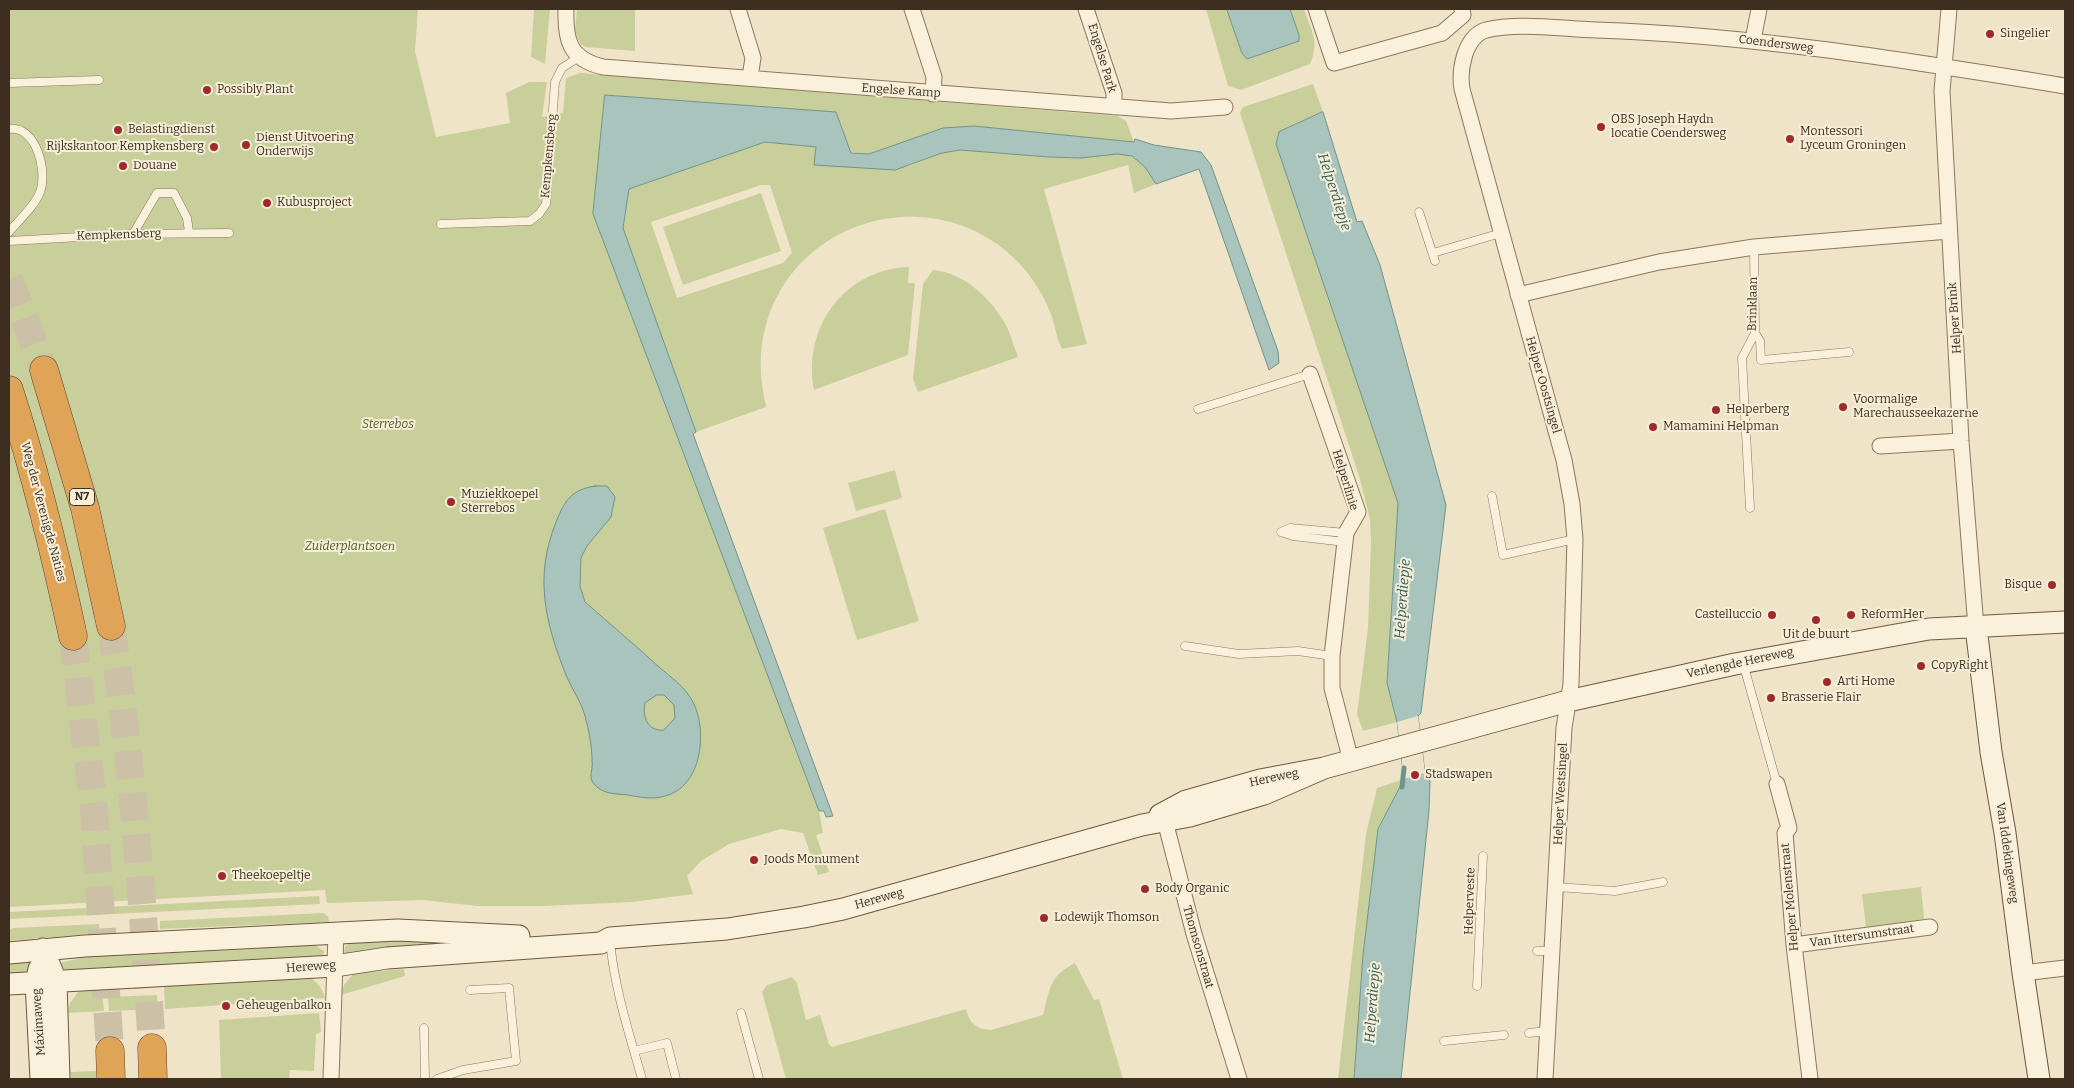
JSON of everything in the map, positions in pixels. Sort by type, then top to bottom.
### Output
[{"type":"highway","name":"N7","points":[[44,370],[85,508],[112,626]]},
{"type":"highway","name":"Weg der Verenigde Naties","points":[[9,390],[52,541],[73,636]]},
{"type":"highway","points":[[152,1048],[153,1079]]},
{"type":"highway","points":[[110,1051],[111,1079]]},
{"type":"main road","name":"Verlengde Hereweg","points":[[1400,748],[1568,702],[1742,662],[1880,636],[1929,629],[2065,622]]},
{"type":"main road","name":"Van Iddekingeweg","points":[[1976,627],[1991,752],[2005,833],[2022,973],[2039,1079]]},
{"type":"main road","name":"Hereweg","points":[[9,984],[335,966],[387,958],[601,944],[610,938],[727,929],[804,917],[843,909],[1164,817],[1264,794],[1324,768],[1400,748]]},
{"type":"main road","name":"Hereweg","points":[[9,953],[44,949],[417,929],[507,937],[600,931],[610,938]]},
{"type":"main road","name":"Máximaweg","points":[[44,949],[46,982],[59,1079]]},
{"type":"main road","name":"Máximaweg","points":[[42,1079],[46,982]]},
{"type":"street","points":[[566,9],[566,30],[571,45],[578,57]]},
{"type":"street","points":[[738,9],[753,58],[750,77]]},
{"type":"street","points":[[912,9],[934,77],[933,94]]},
{"type":"street","name":"Engelse Park","points":[[1086,9],[1114,94],[1114,107]]},
{"type":"street","points":[[1316,9],[1334,63],[1442,33],[1463,12]]},
{"type":"street","points":[[1754,40],[1759,9]]},
{"type":"street","name":"Helper Brink","points":[[1949,9],[1942,91],[1949,230],[1959,365],[1961,441],[1976,627]]},
{"type":"street","name":"Coendersweg","points":[[1485,31],[1516,27],[1606,30],[1754,40],[1944,66],[2065,86]]},
{"type":"street","name":"Helper Oostsingel","points":[[1485,31],[1470,45],[1464,58],[1461,80],[1564,460],[1572,504],[1575,539],[1571,684],[1568,702]]},
{"type":"street","name":"Engelse Kamp","points":[[578,57],[603,67],[750,77],[933,94],[1171,111],[1225,107]]},
{"type":"street","points":[[1518,295],[1659,262],[1754,247],[1949,230]]},
{"type":"street","name":"Helperlinie","points":[[1310,374],[1358,512],[1346,537],[1332,656],[1332,688],[1351,761]]},
{"type":"street","points":[[1880,446],[1961,441]]},
{"type":"street","name":"Helper Westsingel","points":[[1545,1079],[1548,1031],[1544,951],[1556,887],[1564,728],[1568,702]]},
{"type":"street","name":"Helper Molenstraat","points":[[1777,784],[1789,828],[1785,833],[1794,945],[1810,1079]]},
{"type":"street","name":"Thomsonstraat","points":[[1164,817],[1194,934],[1239,1079]]},
{"type":"street","name":"Van Ittersumstraat","points":[[1794,945],[1930,927]]},
{"type":"street","points":[[331,1079],[336,933]]},
{"type":"street","points":[[2022,973],[2065,968]]},
{"type":"lane","name":"Kempkensberg","points":[[441,224],[530,221],[539,214],[546,204],[556,82],[562,68],[578,57]]},
{"type":"lane","points":[[9,83],[99,80]]},
{"type":"lane","points":[[9,129],[22,130],[32,137],[43,171],[40,192],[9,232]]},
{"type":"lane","points":[[133,234],[157,193],[174,193],[187,218],[189,232]]},
{"type":"lane","points":[[1418,212],[1435,261]]},
{"type":"lane","name":"Kempkensberg","points":[[9,241],[133,234],[229,233]]},
{"type":"lane","points":[[1433,253],[1501,233]]},
{"type":"lane","name":"Brinklaan","points":[[1750,508],[1742,358],[1755,333],[1754,247]]},
{"type":"lane","points":[[1755,333],[1760,342],[1761,360],[1849,352]]},
{"type":"lane","name":"Helperlinie","points":[[1198,409],[1310,374]]},
{"type":"lane","points":[[1492,496],[1503,555],[1575,539]]},
{"type":"lane","points":[[1290,528],[1346,537],[1293,536],[1281,532],[1290,528]]},
{"type":"lane","points":[[1185,646],[1239,654],[1298,652],[1332,656]]},
{"type":"lane","name":"Helper Molenstraat","points":[[1742,662],[1777,784]]},
{"type":"lane","name":"Helperveste","points":[[1477,986],[1483,856]]},
{"type":"lane","points":[[1556,887],[1615,891],[1663,882]]},
{"type":"lane","points":[[610,938],[612,964],[642,1079]]},
{"type":"lane","name":"Helperveste","points":[[1479,946],[1489,947]]},
{"type":"lane","points":[[437,1079],[463,1070],[516,1061],[509,988],[470,990]]},
{"type":"lane","points":[[741,1013],[759,1079]]},
{"type":"lane","points":[[424,1028],[425,1079]]},
{"type":"lane","points":[[1528,1033],[1548,1031]]},
{"type":"lane","points":[[1444,1042],[1504,1035]]},
{"type":"lane","points":[[634,1051],[667,1043],[676,1079]]},
{"type":"green space","name":"Zuiderplantsoen","points":[[9,9],[418,9],[415,51],[436,137],[510,123],[506,93],[529,82],[547,82],[542,117],[563,113],[566,78],[580,73],[1118,116],[1126,121],[1134,142],[974,126],[943,128],[869,154],[851,152],[836,112],[605,95],[593,214],[819,811],[823,833],[816,835],[829,872],[818,875],[803,833],[781,829],[729,844],[701,861],[687,876],[693,894],[632,902],[543,906],[478,906],[423,900],[327,903],[325,890],[9,907]]},
{"type":"green space","points":[[534,9],[550,9],[545,64],[531,57]]},
{"type":"green space","points":[[577,9],[635,9],[635,51],[586,47],[580,44],[575,31]]},
{"type":"green space","points":[[1206,9],[1227,9],[1242,53],[1247,59],[1298,41],[1299,35],[1290,9],[1304,9],[1312,30],[1314,42],[1313,56],[1310,64],[1241,90],[1228,86]]},
{"type":"green space","points":[[1313,84],[1323,112],[1279,132],[1276,144],[1398,503],[1387,682],[1397,722],[1363,731],[1357,714],[1368,628],[1370,519],[1359,476],[1240,113],[1243,107]]},
{"type":"green space","points":[[765,142],[816,147],[814,164],[909,166],[942,153],[960,150],[1081,158],[1117,154],[1132,156],[1145,166],[1156,184],[1134,193],[1128,165],[1044,189],[1087,344],[1062,349],[1050,312],[1034,282],[1018,262],[986,237],[950,222],[912,217],[874,221],[839,235],[807,257],[782,287],[763,335],[761,376],[766,407],[696,432],[623,228],[629,189]],"holes":[[[761,185],[770,185],[792,253],[783,263],[677,298],[651,222]]]},
{"type":"green space","points":[[761,193],[781,251],[683,285],[663,227]]},
{"type":"green space","points":[[909,267],[908,283],[915,283],[908,355],[814,390],[812,367],[815,344],[822,324],[833,306],[848,290],[865,278],[886,270]]},
{"type":"green space","points":[[933,270],[956,276],[986,298],[1007,327],[1018,357],[918,392],[913,379],[923,284]]},
{"type":"green space","points":[[895,470],[902,498],[856,511],[848,483]]},
{"type":"green space","points":[[885,509],[919,621],[857,640],[823,528]]},
{"type":"green space","points":[[1404,779],[1378,829],[1363,955],[1354,1079],[1338,1079],[1366,834],[1377,788]]},
{"type":"green space","points":[[1921,887],[1924,919],[1866,927],[1862,894]]},
{"type":"green space","points":[[319,896],[320,904],[9,919],[9,912]]},
{"type":"green space","points":[[323,913],[328,916],[329,922],[160,929],[160,921]]},
{"type":"green space","points":[[99,924],[100,933],[9,941],[9,930],[13,928]]},
{"type":"green space","points":[[360,937],[493,940],[348,960],[344,953],[345,946]]},
{"type":"green space","points":[[309,941],[324,951],[323,961],[62,977],[60,963],[85,957],[256,949]]},
{"type":"green space","points":[[9,957],[28,958],[31,963],[32,973],[9,980]]},
{"type":"green space","points":[[1075,963],[1094,1000],[1099,999],[1123,1079],[786,1079],[762,992],[767,985],[792,977],[797,983],[806,1020],[820,1015],[829,1044],[832,1047],[966,1009],[974,1025],[991,1030],[1043,1015],[1049,991],[1055,978]]},
{"type":"green space","points":[[404,969],[405,976],[341,995],[344,985],[354,973]]},
{"type":"green space","points":[[296,972],[315,981],[321,988],[325,998],[165,1009],[164,987],[198,978]]},
{"type":"green space","points":[[79,991],[102,991],[104,1011],[67,1013],[70,1003]]},
{"type":"green space","points":[[157,995],[158,1009],[109,1011],[108,997]]},
{"type":"green space","points":[[319,1013],[321,1032],[316,1034],[314,1071],[290,1070],[289,1079],[221,1079],[219,1020]]},
{"type":"green space","points":[[96,1071],[96,1079],[71,1079],[70,1072]]},
{"type":"water","points":[[1227,9],[1290,9],[1299,35],[1299,41],[1247,59],[1242,53]]},
{"type":"water","points":[[605,95],[836,112],[851,153],[869,154],[943,128],[974,126],[1134,142],[1135,139],[1154,145],[1201,152],[1211,165],[1278,351],[1279,363],[1269,370],[1199,169],[1156,184],[1145,167],[1132,156],[1117,154],[1081,158],[1049,157],[960,150],[942,153],[895,170],[814,165],[816,147],[765,142],[629,189],[623,228],[696,432],[693,434],[833,816],[826,817],[824,811],[819,811],[593,214]]},
{"type":"water","points":[[1323,112],[1357,222],[1362,221],[1380,265],[1446,505],[1421,713],[1418,716],[1425,773],[1430,781],[1429,811],[1401,1079],[1354,1079],[1363,955],[1378,829],[1404,779],[1397,722],[1387,683],[1398,503],[1276,144],[1279,132]]},
{"type":"water","points":[[607,486],[615,497],[611,517],[587,546],[581,558],[580,586],[585,602],[682,687],[693,702],[698,714],[700,742],[694,770],[687,782],[677,791],[665,796],[646,798],[610,793],[599,789],[593,783],[591,779],[591,744],[585,716],[566,675],[552,636],[545,599],[544,581],[549,542],[566,502],[574,493],[587,488]],"holes":[[[657,695],[664,695],[674,705],[675,718],[664,730],[658,730],[654,729],[647,722],[644,708],[645,703]]]},
{"type":"pier","points":[[1418,716],[1425,773],[1404,779],[1397,722]]},
{"type":"waterway","name":"Helperdiepje","points":[[1402,787],[1404,768]]},
{"type":"tunnel","points":[[9,279],[44,370]]},
{"type":"tunnel","points":[[111,626],[131,784],[141,889],[152,1048]]},
{"type":"tunnel","points":[[73,636],[94,810],[110,1051]]},
{"type":"place","name":"Singelier","points":[[1990,34]]},
{"type":"place","name":"Possibly Plant","points":[[207,90]]},
{"type":"place","name":"OBS Joseph Haydn locatie Coendersweg","points":[[1601,127]]},
{"type":"place","name":"Belastingdienst","points":[[118,130]]},
{"type":"place","name":"Montessori Lyceum Groningen","points":[[1790,139]]},
{"type":"place","name":"Dienst Uitvoering Onderwijs","points":[[246,145]]},
{"type":"place","name":"Rijkskantoor Kempkensberg","points":[[214,147]]},
{"type":"place","name":"Douane","points":[[123,166]]},
{"type":"place","name":"Kubusproject","points":[[267,203]]},
{"type":"place","name":"Voormalige Marechausseekazerne","points":[[1843,407]]},
{"type":"place","name":"Helperberg","points":[[1716,410]]},
{"type":"place","name":"Mamamini Helpman","points":[[1653,427]]},
{"type":"place","name":"Muziekkoepel Sterrebos","points":[[451,502]]},
{"type":"place","name":"Bisque","points":[[2052,585]]},
{"type":"place","name":"Castelluccio","points":[[1772,615]]},
{"type":"place","name":"ReformHer","points":[[1851,615]]},
{"type":"place","name":"Uit de buurt","points":[[1816,620]]},
{"type":"place","name":"CopyRight","points":[[1921,666]]},
{"type":"place","name":"Arti Home","points":[[1827,682]]},
{"type":"place","name":"Brasserie Flair","points":[[1771,698]]},
{"type":"place","name":"Stadswapen","points":[[1415,775]]},
{"type":"place","name":"Joods Monument","points":[[754,860]]},
{"type":"place","name":"Theekoepeltje","points":[[222,876]]},
{"type":"place","name":"Body Organic","points":[[1145,889]]},
{"type":"place","name":"Lodewijk Thomson","points":[[1044,918]]},
{"type":"place","name":"Geheugenbalkon","points":[[226,1006]]},
{"type":"park label","name":"Sterrebos","points":[[388,425]]}]
